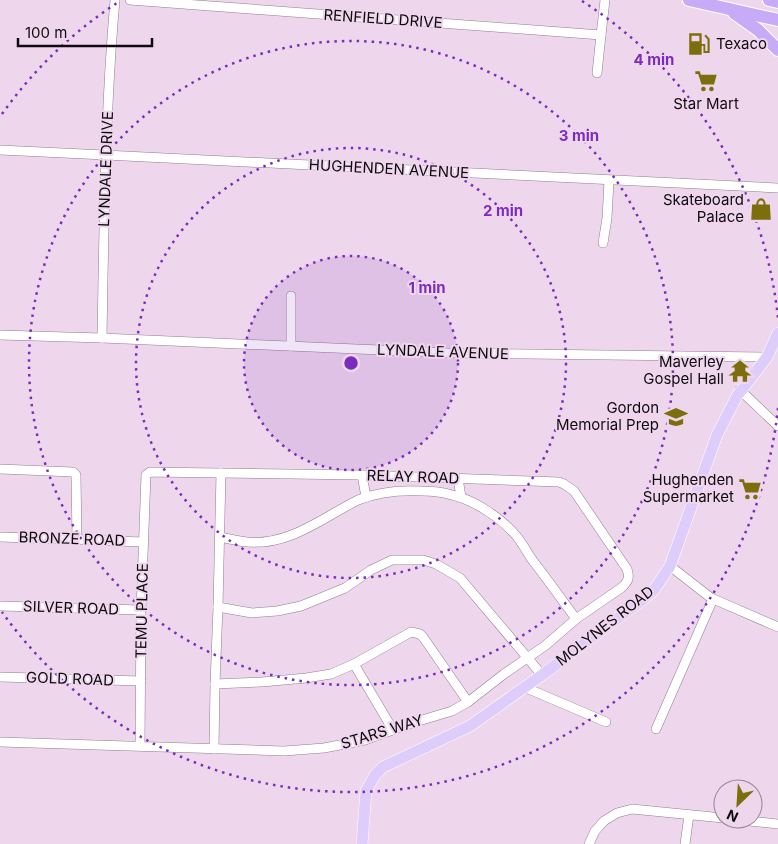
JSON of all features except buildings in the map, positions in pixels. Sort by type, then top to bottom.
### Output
[{"type":"highway","points":[[689,0],[778,20]]},
{"type":"highway","points":[[769,0],[778,2]]},
{"type":"highway","points":[[726,8],[758,30],[778,50]]},
{"type":"main road","name":"MOLYNES ROAD","points":[[362,844],[366,791],[371,780],[383,767],[470,726],[542,675],[654,590],[670,566],[718,435],[740,390],[767,357],[778,333]]},
{"type":"street","name":"LYNDALE DRIVE","points":[[102,338],[105,154],[115,0]]},
{"type":"street","name":"RENFIELD DRIVE","points":[[130,0],[601,35]]},
{"type":"street","points":[[597,73],[605,0]]},
{"type":"street","name":"HUGHENDEN AVENUE","points":[[0,150],[778,188]]},
{"type":"street","points":[[603,243],[610,181]]},
{"type":"street","points":[[291,296],[291,346]]},
{"type":"street","name":"LYNDALE AVENUE","points":[[0,335],[448,353],[767,357]]},
{"type":"street","points":[[740,390],[778,426]]},
{"type":"street","points":[[0,469],[73,472],[76,474],[77,540]]},
{"type":"street","name":"RELAY ROAD","points":[[146,475],[150,472],[220,472],[554,481],[564,484],[574,492],[627,569],[629,578]]},
{"type":"street","points":[[214,749],[220,472]]},
{"type":"street","name":"TEMU PLACE","points":[[140,746],[146,475]]},
{"type":"street","points":[[362,475],[366,497]]},
{"type":"street","points":[[458,478],[462,497]]},
{"type":"street","points":[[220,537],[248,542],[285,538],[298,534],[334,512],[366,497],[392,492],[415,490],[462,497],[497,518],[518,538],[576,620]]},
{"type":"street","name":"BRONZE ROAD","points":[[0,537],[144,542]]},
{"type":"street","points":[[218,607],[252,613],[277,611],[301,606],[345,588],[371,570],[392,560],[423,560],[436,564],[460,578],[542,675]]},
{"type":"street","points":[[670,566],[713,599],[778,627]]},
{"type":"street","name":"STARS WAY","points":[[0,742],[284,751],[340,745],[365,740],[412,722],[452,711],[468,702],[576,620],[622,588],[629,578]]},
{"type":"street","points":[[656,729],[713,599]]},
{"type":"street","name":"SILVER ROAD","points":[[0,606],[142,610]]},
{"type":"street","points":[[215,684],[262,682],[331,674],[354,664],[406,634],[416,632],[423,638],[468,702]]},
{"type":"street","points":[[354,664],[393,730]]},
{"type":"street","name":"GOLD ROAD","points":[[0,677],[141,681]]},
{"type":"street","points":[[524,688],[606,722]]},
{"type":"street","points":[[589,844],[595,831],[604,821],[617,813],[632,809],[713,817]]},
{"type":"street","points":[[685,844],[689,815]]},
{"type":"street","points":[[763,822],[778,824]]},
{"type":"place","name":"Texaco","points":[[699,44]]},
{"type":"place","name":"Star Mart","points":[[706,81]]},
{"type":"place","name":"Skateboard Palace","points":[[761,209]]},
{"type":"place","name":"Maverley Gospel Hall","points":[[740,371]]},
{"type":"place","name":"Gordon Memorial Prep","points":[[676,417]]},
{"type":"place","name":"Hughenden Supermarket","points":[[750,489]]}]
